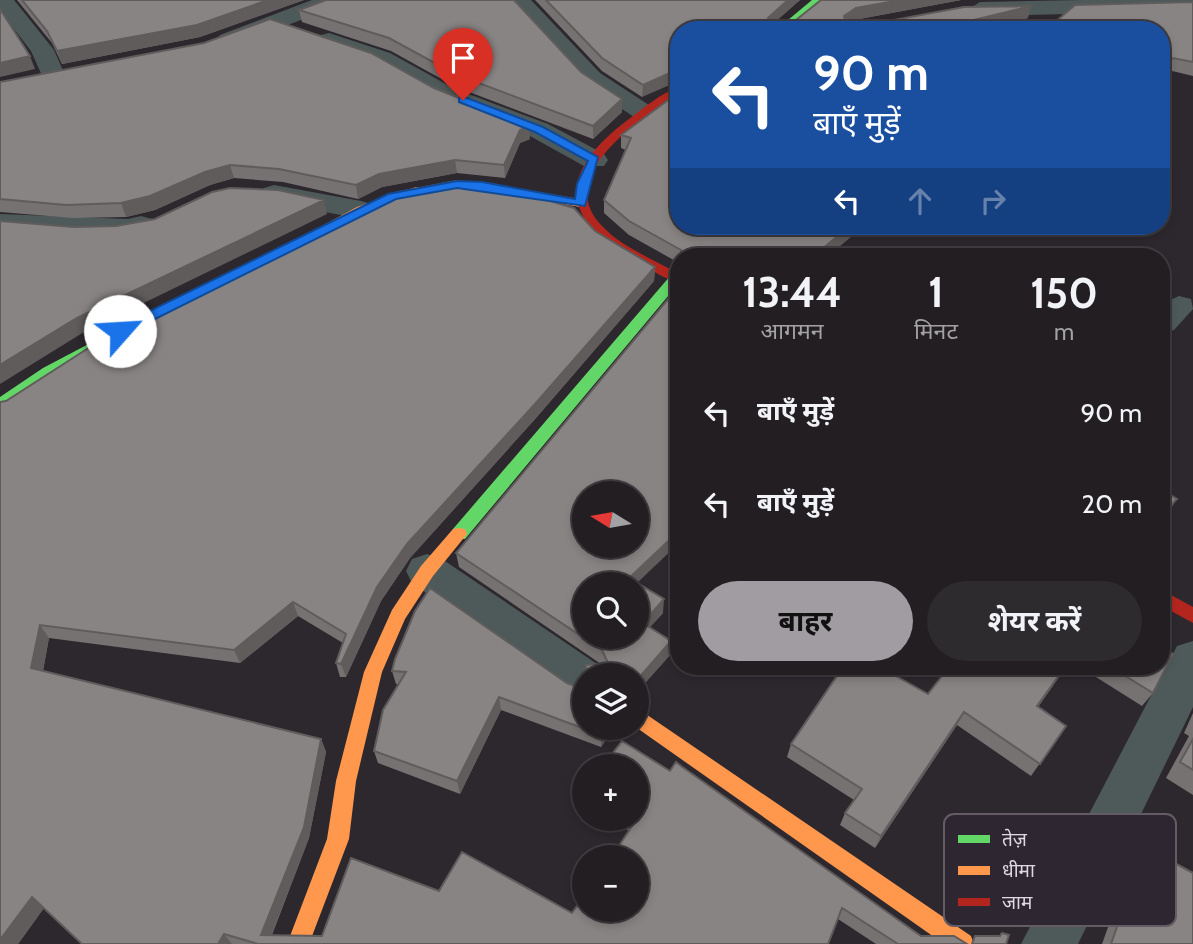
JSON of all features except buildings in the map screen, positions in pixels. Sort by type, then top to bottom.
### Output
[{"type":"street","points":[[3,0],[42,50],[42,77],[77,70]]},
{"type":"street","points":[[207,46],[276,23],[332,0]]},
{"type":"street","points":[[517,0],[560,41],[577,64],[597,82],[643,112]]},
{"type":"street","points":[[791,21],[818,0]]},
{"type":"street","points":[[961,10],[1193,4]]},
{"type":"street","points":[[1090,5],[1123,21]]},
{"type":"street","points":[[276,23],[382,58],[446,94],[539,130],[594,160]]},
{"type":"street","points":[[670,96],[643,112],[604,144],[582,184],[580,204],[590,219],[607,234],[670,274]]},
{"type":"street","points":[[457,184],[580,204]]},
{"type":"street","points":[[274,255],[392,196],[436,187]]},
{"type":"street","points":[[243,191],[362,210]]},
{"type":"street","points":[[0,223],[128,228],[163,219]]},
{"type":"street","points":[[298,944],[338,839],[346,781],[373,672],[398,615],[427,570],[670,288]]},
{"type":"street","points":[[0,404],[78,354],[155,314]]},
{"type":"street","points":[[427,570],[572,672]]},
{"type":"street","points":[[1170,602],[1193,616]]},
{"type":"street","points":[[1115,814],[1193,660]]},
{"type":"street","points":[[649,725],[962,944]]},
{"type":"street","points":[[1049,944],[1058,926]]},
{"type":"traffic: fast","points":[[791,21],[818,0]]},
{"type":"traffic: fast","points":[[459,534],[670,285]]},
{"type":"traffic: fast","points":[[0,404],[48,371],[138,322]]},
{"type":"traffic: slow","points":[[472,185],[580,203]]},
{"type":"traffic: slow","points":[[289,247],[361,210],[416,190]]},
{"type":"traffic: slow","points":[[298,944],[338,839],[346,781],[373,672],[398,615],[427,571],[459,534]]},
{"type":"traffic: slow","points":[[649,725],[963,944]]},
{"type":"traffic: jam","points":[[670,96],[606,144],[592,162],[583,181],[581,200],[598,230],[670,274]]},
{"type":"traffic: jam","points":[[1170,602],[1193,616]]},
{"type":"route","points":[[120,331],[392,196],[457,184],[580,204],[582,184],[594,160],[539,130],[463,100]]}]
